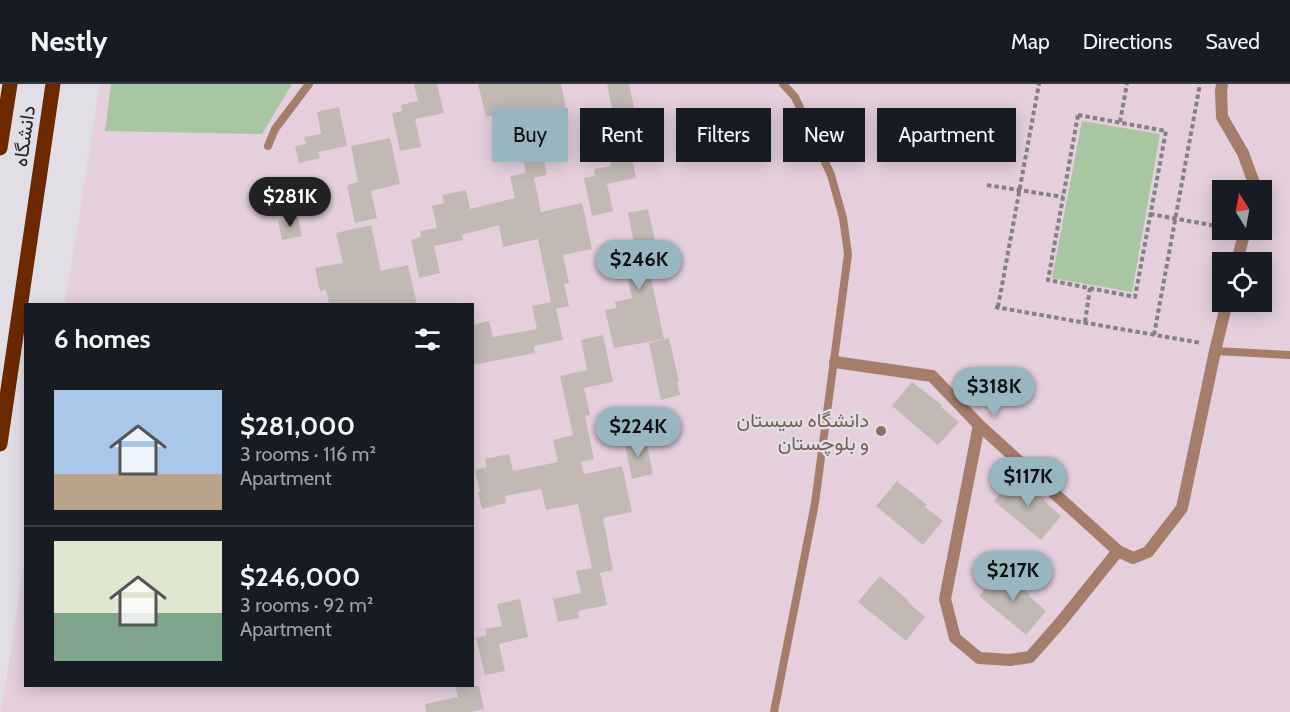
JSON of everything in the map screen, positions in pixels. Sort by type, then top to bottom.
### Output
[{"type":"main road","name":"دانشگاه","points":[[0,144],[10,84]]},
{"type":"main road","name":"دانشگاه","points":[[0,444],[53,84]]},
{"type":"street","points":[[1222,84],[1222,117],[1243,153],[1253,180]]},
{"type":"street","points":[[835,362],[932,376],[979,425],[1118,551],[1133,558],[1148,552],[1182,508],[1224,312]]},
{"type":"street","points":[[979,425],[945,599],[955,638],[979,658],[1010,660],[1030,657],[1118,551]]},
{"type":"lane","points":[[268,146],[275,129],[309,84]]},
{"type":"lane","points":[[774,712],[815,503],[848,254],[843,218],[831,175],[795,97],[783,84]]},
{"type":"lane","points":[[1215,348],[1290,355]]},
{"type":"path","points":[[1039,84],[997,307],[1215,348]]},
{"type":"path","points":[[1120,122],[1126,84]]},
{"type":"path","points":[[1154,335],[1200,84]]},
{"type":"path","points":[[1078,115],[1166,131],[1135,297],[1048,280],[1064,197],[1078,115]]},
{"type":"path","points":[[987,185],[1064,197]]},
{"type":"path","points":[[1150,214],[1212,225]]},
{"type":"path","points":[[1085,322],[1090,288]]},
{"type":"shaded area","name":"دانشگاه سیستان و بلوچستان","points":[[100,84],[1290,84],[1290,712],[1,712],[24,564],[24,687],[474,687],[474,303],[65,303]]},
{"type":"green space","points":[[111,84],[292,84],[262,134],[105,131]]},
{"type":"green space","points":[[1082,121],[1160,134],[1132,292],[1052,278]]},
{"type":"building","points":[[414,84],[437,84],[444,113],[415,119],[421,147],[400,151],[392,113],[402,111],[401,105],[418,101]]},
{"type":"building","points":[[478,84],[561,84],[566,108],[492,108],[492,116],[486,117]]},
{"type":"building","points":[[607,84],[629,84],[634,108],[612,108]]},
{"type":"building","points":[[339,107],[347,146],[318,152],[320,158],[299,163],[295,146],[306,144],[304,137],[321,134],[317,112]]},
{"type":"building","points":[[390,138],[400,184],[371,191],[377,218],[355,223],[347,185],[358,182],[351,146]]},
{"type":"building","points":[[524,162],[544,162],[547,175],[534,178],[541,212],[582,203],[592,249],[563,255],[569,283],[564,284],[569,306],[556,309],[563,340],[534,346],[535,353],[474,365],[474,325],[489,321],[493,337],[537,329],[532,306],[551,302],[538,239],[503,247],[499,225],[462,235],[463,240],[434,246],[440,273],[419,278],[411,240],[421,237],[420,231],[437,228],[432,206],[444,203],[442,195],[466,190],[470,209],[515,198],[510,176],[526,173]]},
{"type":"building","points":[[610,162],[633,162],[636,178],[607,184],[613,211],[592,216],[584,178],[595,176],[594,169],[611,166]]},
{"type":"building","points":[[648,209],[663,276],[651,278],[664,339],[614,348],[605,310],[616,308],[615,302],[632,298],[627,276],[640,273],[628,213]]},
{"type":"building","points":[[298,217],[302,236],[282,240],[278,221]]},
{"type":"building","points":[[371,225],[381,271],[408,265],[417,303],[329,303],[326,290],[320,291],[315,268],[343,263],[336,233]]},
{"type":"building","points":[[603,335],[613,382],[584,388],[590,415],[585,416],[594,459],[581,462],[584,474],[622,466],[632,512],[603,518],[613,570],[600,573],[607,605],[578,611],[579,618],[558,622],[553,599],[581,593],[576,571],[592,568],[578,504],[546,510],[541,489],[505,496],[506,503],[482,509],[475,470],[487,467],[485,459],[509,454],[513,471],[558,462],[553,440],[573,435],[560,376],[587,370],[581,340]]},
{"type":"building","points":[[669,338],[680,395],[661,400],[649,343]]},
{"type":"building","points":[[912,382],[942,405],[941,407],[959,422],[938,445],[892,406]]},
{"type":"building","points":[[645,436],[653,474],[632,479],[624,441]]},
{"type":"building","points":[[1015,476],[1061,516],[1041,540],[994,501]]},
{"type":"building","points":[[897,481],[943,521],[923,545],[876,506]]},
{"type":"building","points":[[1001,570],[1046,611],[1026,635],[979,596]]},
{"type":"building","points":[[880,576],[925,617],[906,641],[858,602]]},
{"type":"building","points":[[520,599],[528,637],[499,644],[505,671],[485,675],[476,638],[487,635],[485,629],[502,626],[497,604]]},
{"type":"building","points":[[479,686],[484,709],[470,712],[426,712],[425,704],[458,697],[455,687]]},
{"type":"place","name":"دانشگاه سیستان و بلوچستان","points":[[881,431]]}]
